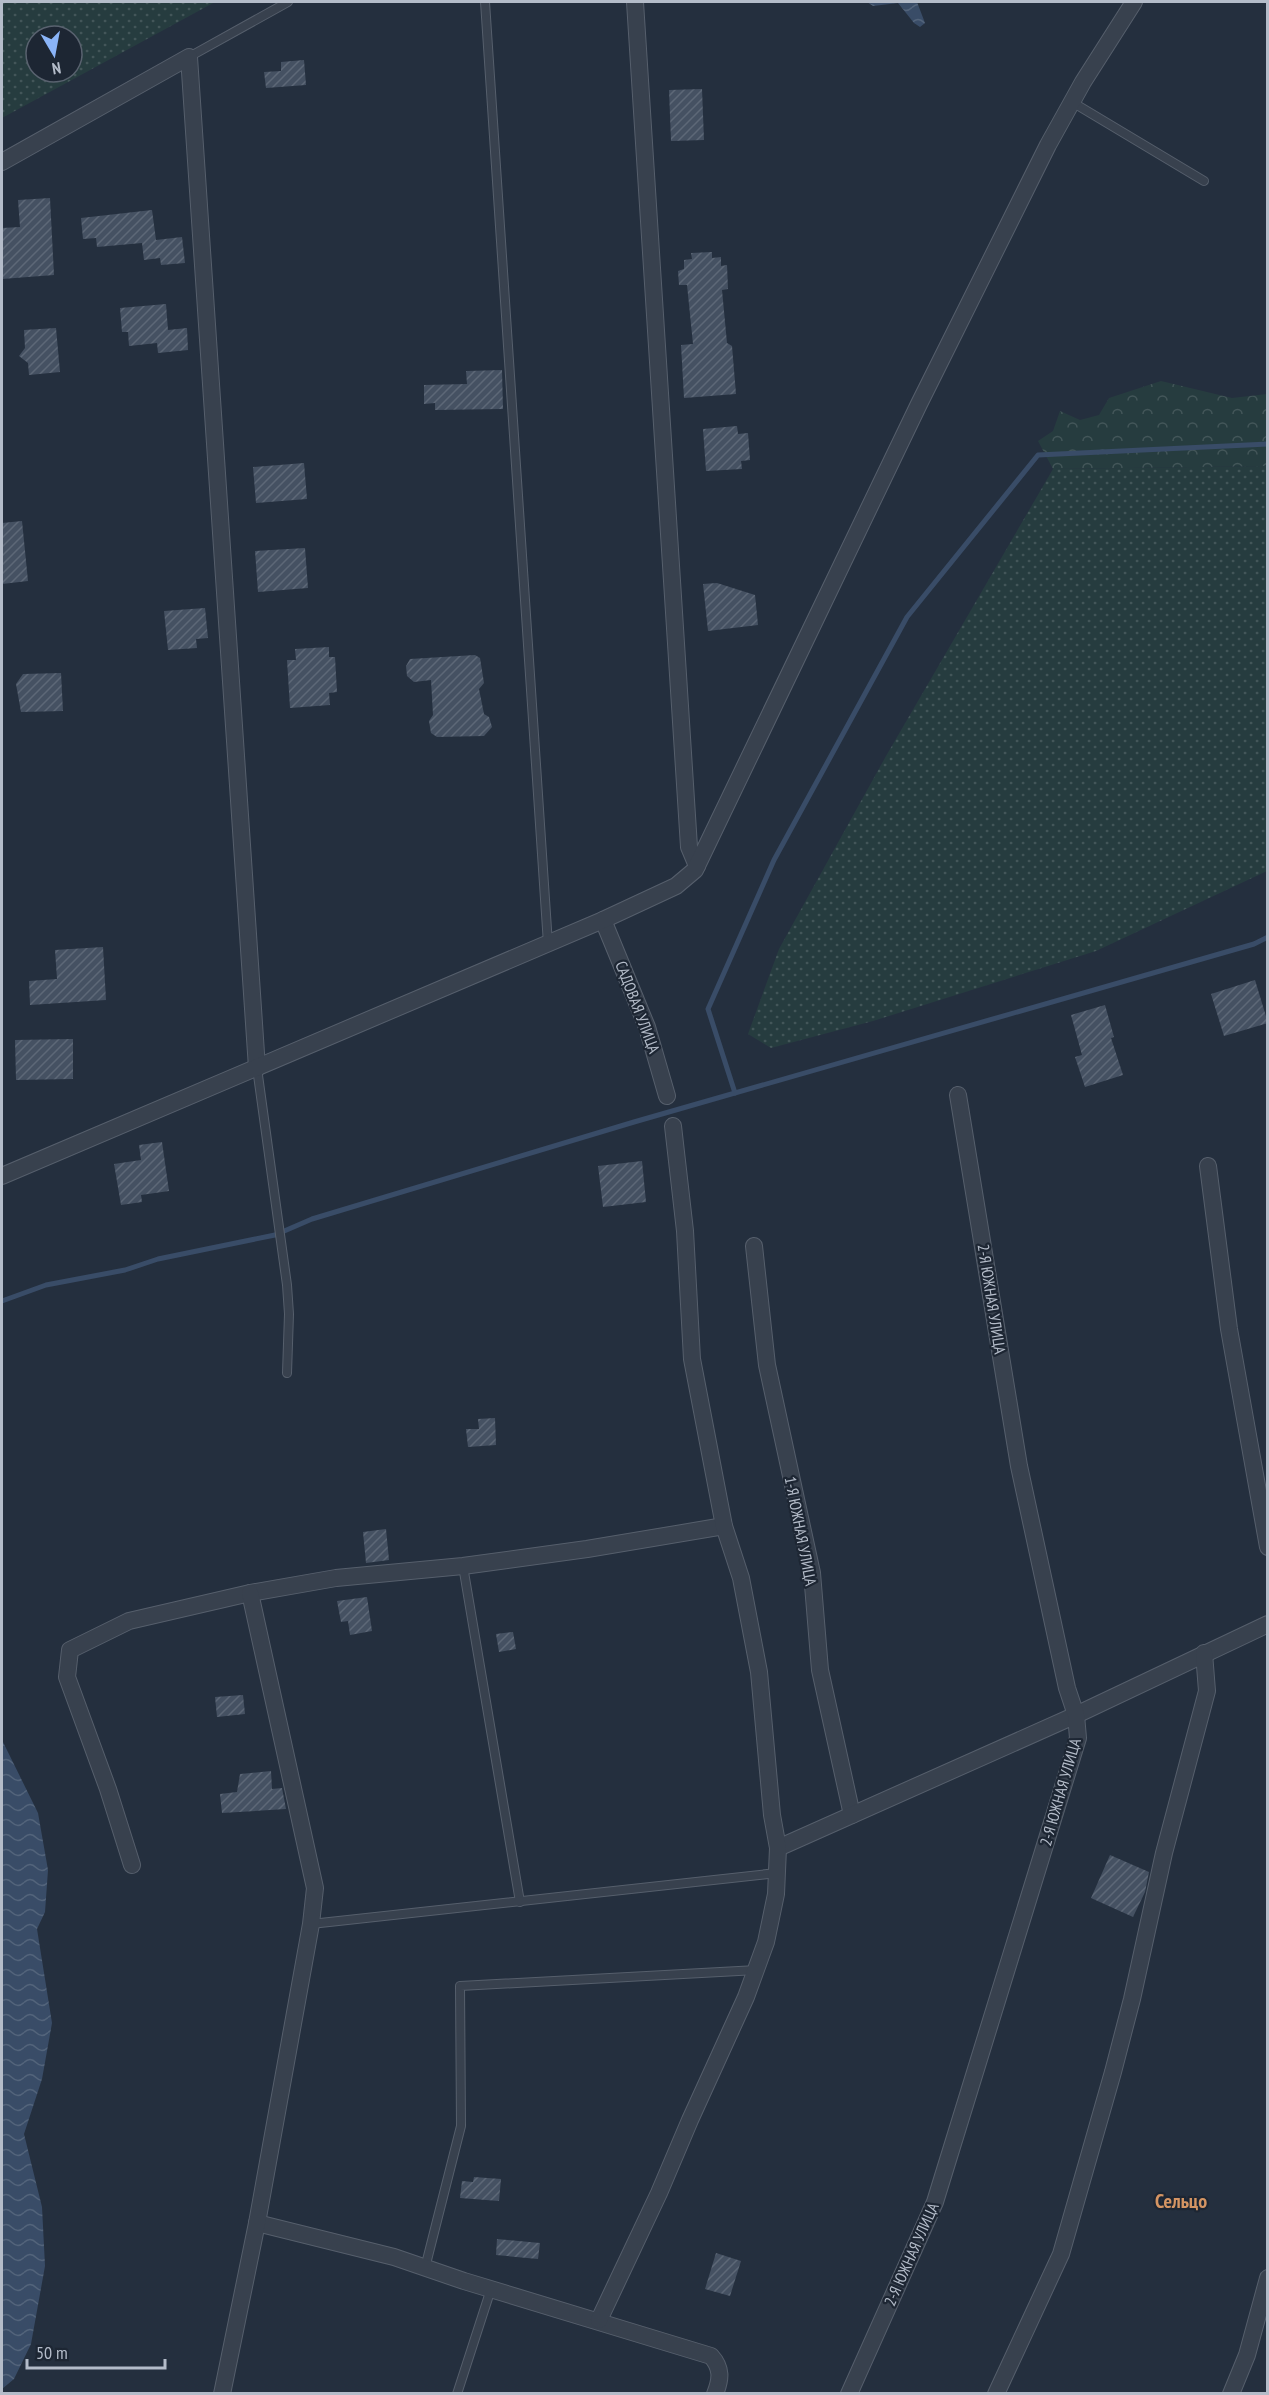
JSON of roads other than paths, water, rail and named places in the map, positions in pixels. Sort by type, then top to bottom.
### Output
[{"type":"street","points":[[635,2],[689,847],[697,866]]},
{"type":"street","points":[[2,1176],[548,944],[687,879],[697,866],[1043,155],[1072,102],[1134,2]]},
{"type":"street","points":[[2,162],[189,57],[256,1068]]},
{"type":"street","name":"САДОВАЯ УЛИЦА","points":[[603,920],[647,1027],[667,1096]]},
{"type":"street","name":"2-Я ЮЖНАЯ УЛИЦА","points":[[849,2394],[935,2202],[1078,1738],[1076,1715],[1067,1688],[1019,1466],[958,1095]]},
{"type":"street","points":[[599,2320],[659,2193],[757,1970],[766,1942],[776,1894],[778,1848],[772,1815],[759,1672],[741,1578],[724,1526],[692,1359],[685,1231],[673,1125]]},
{"type":"street","points":[[1208,1166],[1229,1329],[1268,1547]]},
{"type":"street","name":"1-Я ЮЖНАЯ УЛИЦА","points":[[754,1246],[767,1365],[812,1573],[820,1670],[852,1815]]},
{"type":"street","points":[[132,1865],[108,1789],[67,1677],[70,1650],[129,1621],[250,1593],[336,1578],[463,1566],[724,1526]]},
{"type":"street","points":[[222,2394],[257,2223],[311,1924],[315,1888],[250,1593]]},
{"type":"street","points":[[778,1848],[1076,1715],[1268,1624]]},
{"type":"street","points":[[996,2394],[1061,2254],[1113,2072],[1132,1999],[1164,1853],[1208,1691],[1204,1653]]},
{"type":"street","points":[[257,2223],[394,2258],[711,2356],[719,2364],[721,2375],[715,2394]]},
{"type":"street","points":[[1231,2394],[1247,2355],[1268,2278]]},
{"type":"lane","points":[[189,57],[288,2]]},
{"type":"lane","points":[[485,2],[548,944]]},
{"type":"lane","points":[[1072,102],[1204,181]]},
{"type":"lane","points":[[256,1068],[287,1285],[289,1314],[287,1373]]},
{"type":"lane","points":[[463,1566],[520,1902]]},
{"type":"lane","points":[[311,1924],[777,1874]]},
{"type":"lane","points":[[425,2268],[461,2126],[460,1986],[757,1970]]},
{"type":"lane","points":[[457,2394],[491,2289]]},
{"type":"water","points":[[867,2],[917,2],[925,23],[920,27],[914,23],[898,3],[873,6]]},
{"type":"water","points":[[2,1740],[38,1813],[48,1870],[45,1912],[37,1929],[52,2023],[42,2079],[24,2134],[42,2207],[45,2266],[31,2344],[14,2379],[2,2389]]},
{"type":"waterway","points":[[735,1093],[708,1009],[774,860],[907,617],[1038,455],[1268,444]]},
{"type":"waterway","points":[[2,1301],[46,1285],[125,1270],[158,1259],[275,1235],[312,1219],[634,1122],[1254,944],[1268,937]]},
{"type":"district","name":"Сельцо","points":[[1181,2201]]}]
